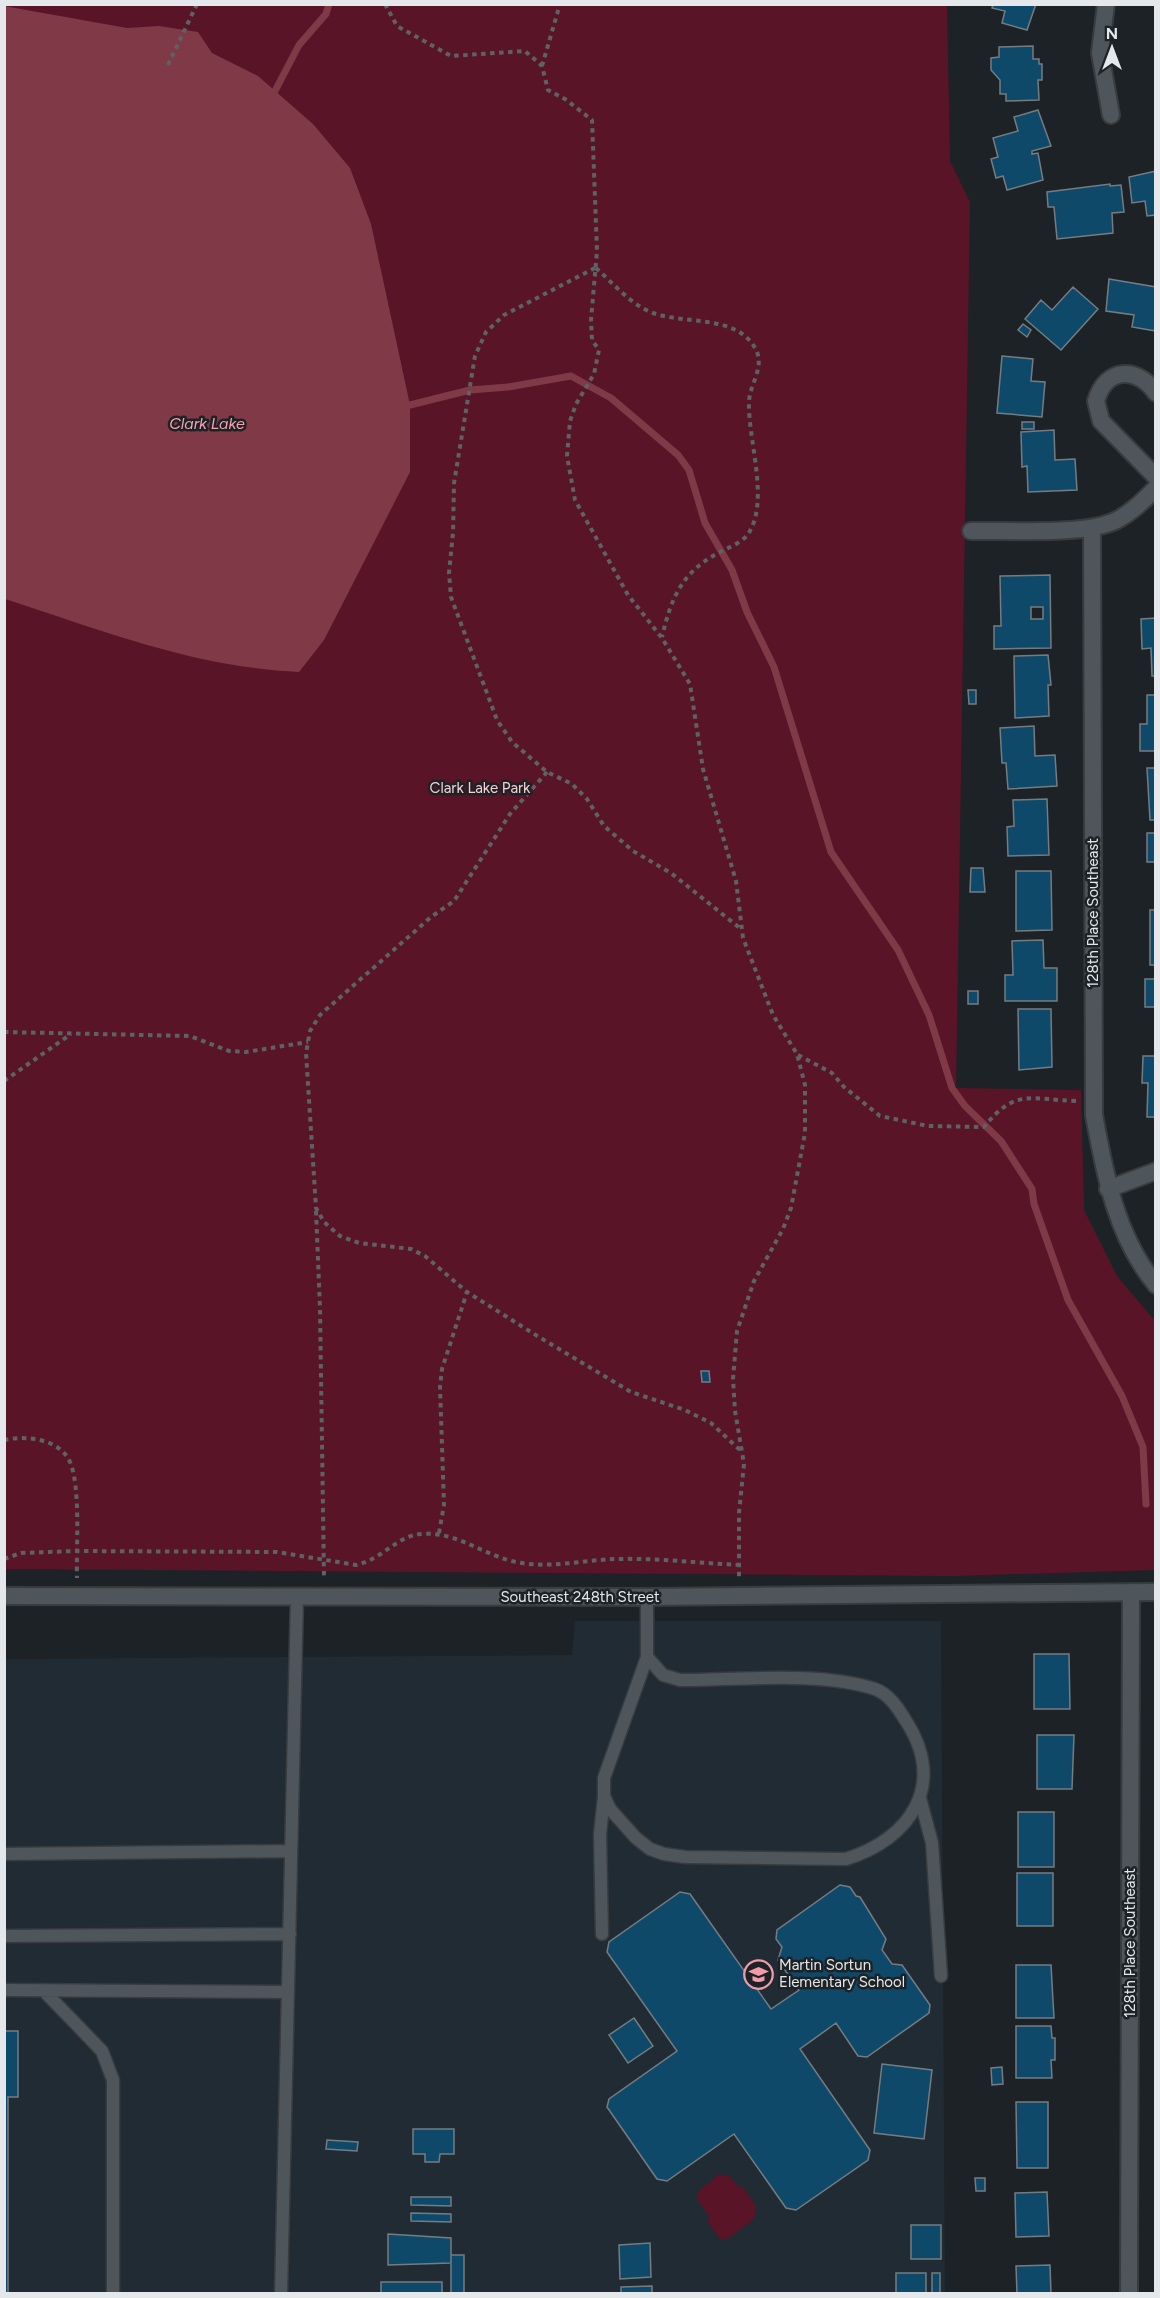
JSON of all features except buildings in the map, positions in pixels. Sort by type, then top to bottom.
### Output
[{"type":"street","points":[[1106,4],[1100,53],[1111,115]]},
{"type":"street","points":[[1155,393],[1141,377],[1122,374],[1105,383],[1096,401],[1101,421],[1155,477]]},
{"type":"street","points":[[971,531],[1092,528],[1115,521],[1135,509],[1155,488]]},
{"type":"street","name":"128th Place Southeast","points":[[1092,528],[1094,1115],[1108,1189],[1120,1225],[1155,1285]]},
{"type":"street","points":[[1108,1189],[1155,1171]]},
{"type":"street","name":"128th Place Southeast","points":[[1129,2294],[1131,1592]]},
{"type":"street","name":"Southeast 248th Street","points":[[4,1596],[647,1597],[1155,1592]]},
{"type":"lane","points":[[281,2294],[297,1597]]},
{"type":"lane","points":[[602,1934],[600,1834],[604,1778],[647,1657],[647,1597]]},
{"type":"lane","points":[[604,1796],[610,1809],[636,1838],[650,1849],[664,1854],[685,1857],[846,1859],[870,1852],[889,1840],[915,1811],[920,1798],[925,1770],[916,1741],[891,1699],[877,1689],[827,1680],[680,1680],[663,1675],[647,1657]]},
{"type":"lane","points":[[920,1798],[932,1843],[941,1976]]},
{"type":"lane","points":[[4,1854],[291,1851]]},
{"type":"lane","points":[[4,1936],[290,1934]]},
{"type":"lane","points":[[4,1990],[288,1992]]},
{"type":"lane","points":[[44,1990],[102,2051],[113,2080],[113,2294]]},
{"type":"path","points":[[168,65],[197,4]]},
{"type":"path","points":[[385,4],[397,26],[452,56],[525,51],[542,66]]},
{"type":"path","points":[[560,4],[542,66],[548,90],[565,99],[592,120],[596,162],[596,268],[591,320],[592,340],[599,350],[595,360],[594,374],[576,404],[570,421],[567,456],[575,500],[607,560],[644,617],[662,638],[690,684],[703,769],[736,881],[742,930],[752,965],[773,1015],[803,1068],[807,1106],[805,1133],[791,1208],[783,1229],[754,1281],[737,1331],[733,1378],[735,1411],[743,1452],[739,1565],[741,1596]]},
{"type":"path","points":[[596,268],[651,313],[729,327],[747,338],[758,356],[758,372],[752,383],[749,402],[756,504],[754,522],[741,540],[708,558],[679,585],[670,605],[662,638]]},
{"type":"path","points":[[596,268],[504,315],[486,332],[475,356],[454,483],[449,573],[451,597],[497,720],[512,742],[547,772],[572,784],[587,799],[604,826],[633,851],[671,873],[742,930]]},
{"type":"path","points":[[325,1597],[320,1308],[306,1053],[308,1042],[320,1015],[431,917],[454,901],[510,814],[547,772]]},
{"type":"path","points":[[4,1032],[190,1036],[229,1051],[246,1052],[308,1042]]},
{"type":"path","points":[[4,1081],[72,1034]]},
{"type":"path","points":[[797,1054],[832,1073],[844,1087],[880,1116],[916,1124],[984,1127],[998,1110],[1015,1100],[1094,1101]]},
{"type":"path","points":[[316,1208],[324,1222],[340,1236],[359,1243],[411,1249],[440,1267],[467,1292],[631,1392],[685,1410],[711,1423],[743,1452]]},
{"type":"path","points":[[439,1533],[444,1505],[440,1387],[442,1369],[467,1292]]},
{"type":"path","points":[[5,1439],[42,1440],[54,1445],[69,1461],[75,1493],[78,1596]]},
{"type":"path","points":[[4,1559],[21,1553],[76,1551],[277,1552],[324,1561],[356,1564],[368,1562],[388,1551],[403,1538],[418,1534],[439,1533],[514,1562],[540,1565],[657,1559],[739,1565]]},
{"type":"shaded area","points":[[575,1621],[941,1621],[945,2293],[5,2293],[4,1659],[572,1655]]},
{"type":"green space","name":"Clark Lake Park","points":[[5,5],[947,5],[950,161],[970,202],[956,1088],[1081,1090],[1084,1210],[1117,1276],[1155,1321],[1155,1570],[955,1576],[5,1569]]},
{"type":"green space","points":[[719,2174],[731,2177],[737,2186],[743,2187],[756,2206],[754,2219],[726,2240],[720,2239],[708,2222],[709,2216],[697,2199],[699,2191]]},
{"type":"water","name":"Clark Lake","points":[[4,6],[127,28],[159,26],[198,32],[212,53],[258,76],[313,124],[350,168],[371,224],[410,405],[410,472],[324,640],[299,672],[261,669],[186,655],[113,635],[5,599]]},
{"type":"waterway","points":[[275,91],[299,45],[326,14],[329,4]]},
{"type":"waterway","points":[[410,405],[470,390],[508,387],[571,376],[611,398],[678,455],[689,470],[705,523],[732,570],[747,612],[774,667],[831,852],[898,950],[929,1015],[952,1088],[965,1106],[1001,1141],[1032,1189],[1034,1204],[1068,1300],[1122,1396],[1143,1447],[1146,1504]]},
{"type":"place","name":"Martin Sortun Elementary School","points":[[758,1974]]}]
